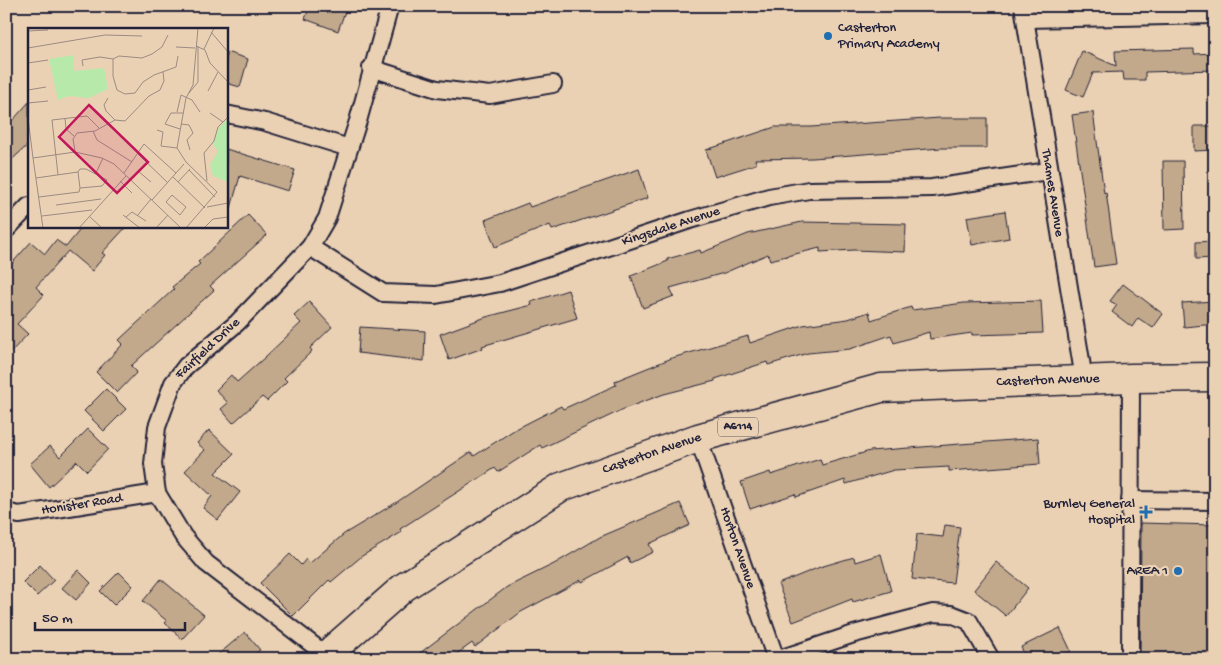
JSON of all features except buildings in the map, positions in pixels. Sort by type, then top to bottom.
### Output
[{"type":"highway","name":"Casterton Avenue","points":[[324,657],[404,587],[561,487],[698,438],[881,388],[1084,379],[1215,377]]},
{"type":"street","name":"Fairfield Drive","points":[[324,657],[206,562],[183,536],[157,493],[153,464],[157,427],[172,383],[186,366],[237,323],[310,247],[327,218],[390,6]]},
{"type":"street","points":[[1024,13],[1215,15]]},
{"type":"street","name":"Thames Avenue","points":[[1024,13],[1048,171],[1084,379]]},
{"type":"street","points":[[371,68],[437,90],[481,94],[553,84]]},
{"type":"street","points":[[228,114],[265,122],[349,148]]},
{"type":"street","name":"Kingsdale Avenue","points":[[310,247],[383,293],[436,295],[500,283],[769,196],[809,190],[932,188],[1048,171]]},
{"type":"street","points":[[6,230],[28,207]]},
{"type":"street","points":[[1130,659],[1131,378]]},
{"type":"street","name":"Horton Avenue","points":[[698,438],[777,659]]},
{"type":"street","name":"Honister Road","points":[[6,512],[19,514],[157,493]]},
{"type":"street","points":[[1130,500],[1215,501]]},
{"type":"street","points":[[777,659],[854,634],[933,613],[951,614],[969,621],[991,659]]},
{"type":"place","name":"Casterton Primary Academy","points":[[828,36]]},
{"type":"place","name":"Burnley General Hospital","points":[[1146,512]]},
{"type":"place","name":"AREA 1","points":[[1178,571]]}]
